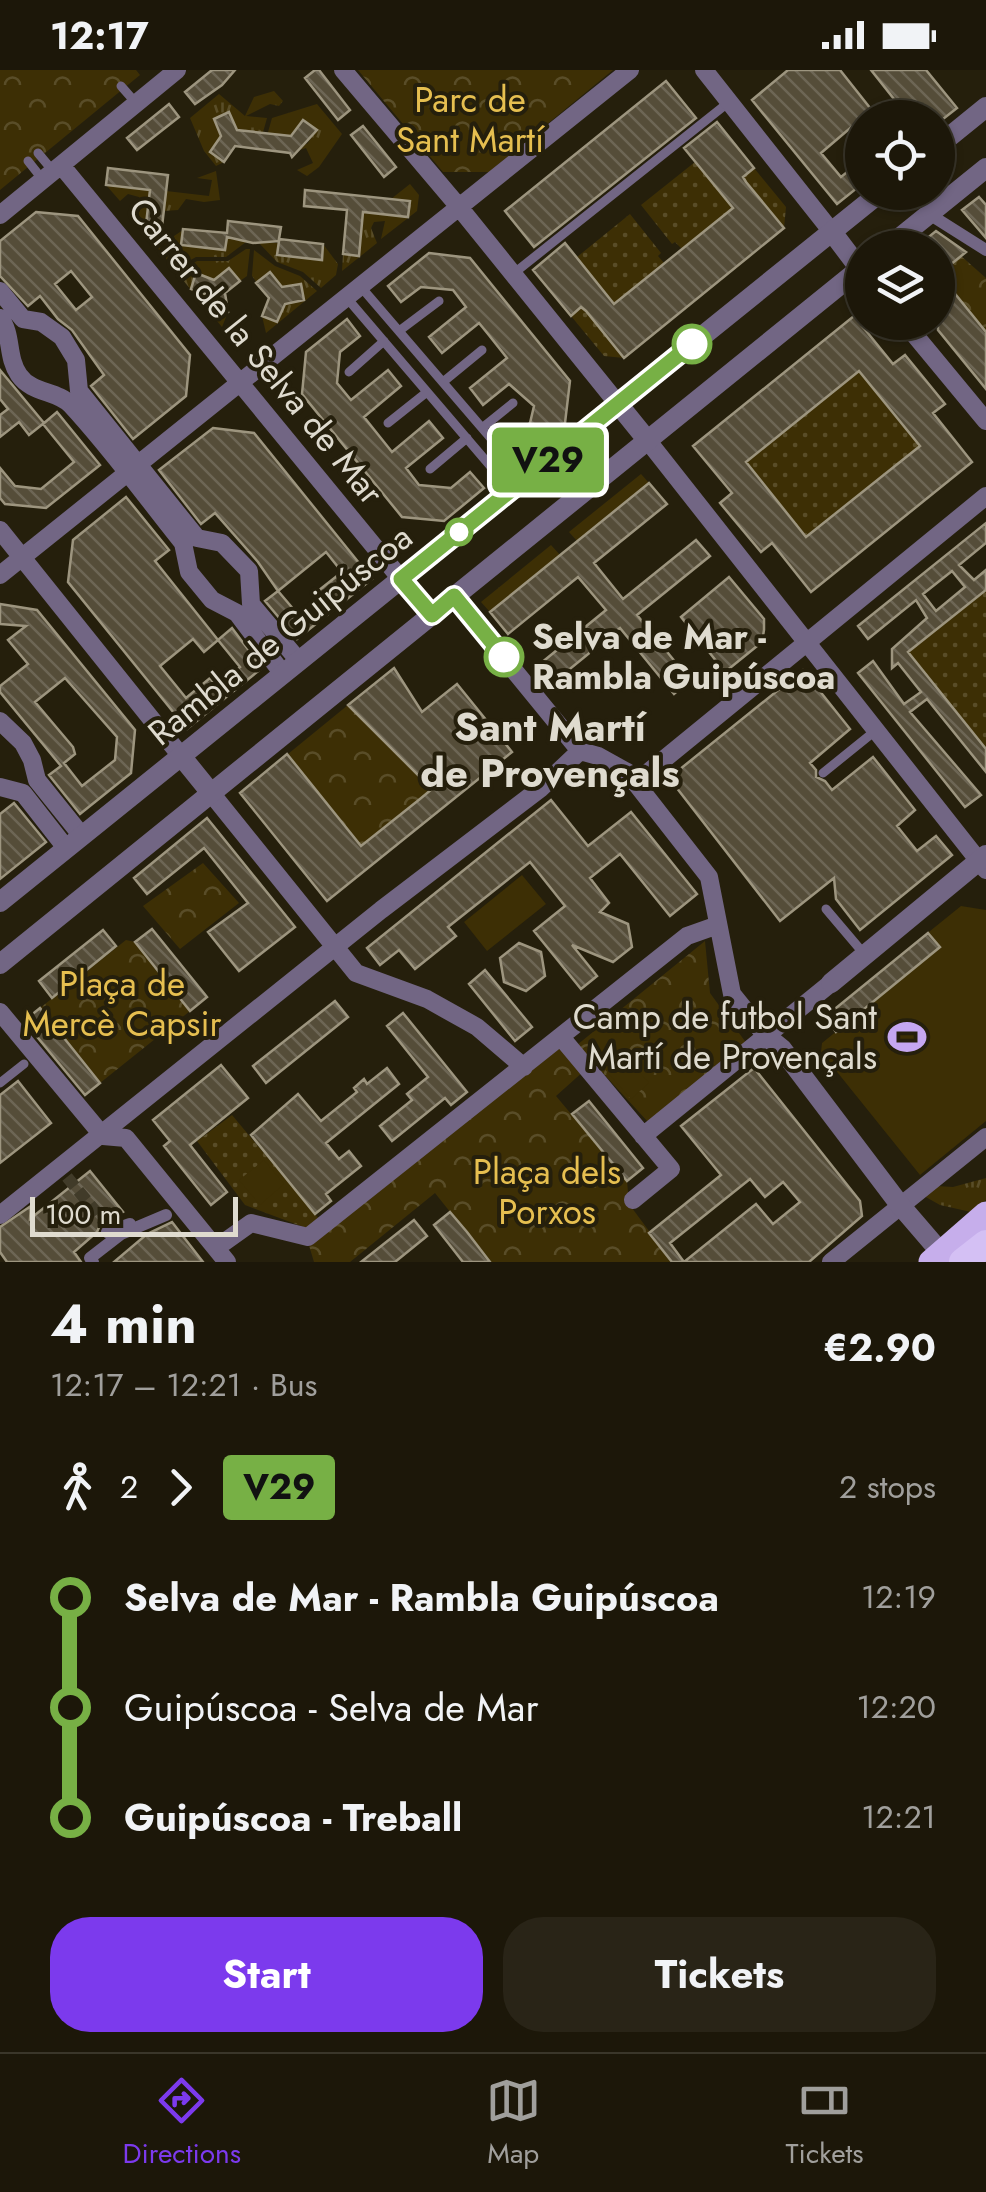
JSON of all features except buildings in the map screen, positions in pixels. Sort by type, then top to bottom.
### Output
[{"type":"highway","points":[[947,1260],[986,1244]]},
{"type":"main road","points":[[947,1260],[986,1214]]},
{"type":"street","points":[[0,215],[177,70]]},
{"type":"street","points":[[343,70],[459,207],[983,862],[642,1136]]},
{"type":"street","points":[[0,575],[630,70]]},
{"type":"street","points":[[704,70],[845,248]]},
{"type":"street","points":[[955,132],[986,107]]},
{"type":"street","points":[[910,230],[986,168]]},
{"type":"street","name":"Carrer de la Selva de Mar","points":[[52,172],[240,382],[401,579]]},
{"type":"street","name":"Rambla de Guipúscoa","points":[[0,902],[859,210]]},
{"type":"street","points":[[930,214],[986,250]]},
{"type":"street","points":[[0,964],[845,284]]},
{"type":"street","points":[[0,291],[23,319],[41,322],[70,348],[76,360],[79,392],[182,543],[189,572],[212,600],[236,613],[291,667]]},
{"type":"street","points":[[0,318],[9,329],[9,353],[20,378],[38,390],[67,400],[197,538],[222,543],[249,571],[251,604],[291,667]]},
{"type":"street","points":[[919,340],[986,420]]},
{"type":"street","points":[[634,783],[986,496]]},
{"type":"street","points":[[0,530],[356,972],[427,999],[477,1026],[524,1066]]},
{"type":"street","points":[[401,579],[432,615]]},
{"type":"street","points":[[454,596],[580,752],[598,756],[626,772],[709,877],[732,994],[766,1036],[782,1049],[900,1205],[947,1260]]},
{"type":"street","points":[[0,721],[23,743],[37,780],[74,842]]},
{"type":"street","points":[[0,1216],[336,945],[534,794],[580,752]]},
{"type":"street","points":[[0,787],[23,793],[74,842]]},
{"type":"street","points":[[0,1012],[103,1136],[126,1138],[221,1255],[250,1223],[308,1237],[687,936],[718,925]]},
{"type":"street","points":[[561,1038],[670,1169],[633,1200]]},
{"type":"street","points":[[832,1262],[986,1136]]},
{"type":"street","points":[[90,1256],[120,1234],[168,1213],[107,1232]]},
{"type":"lane","points":[[121,86],[136,104]]},
{"type":"lane","points":[[513,274],[729,102]]},
{"type":"lane","points":[[38,153],[52,172]]},
{"type":"lane","points":[[28,161],[52,172]]},
{"type":"lane","points":[[354,292],[399,331],[443,382],[482,428],[518,484]]},
{"type":"lane","points":[[354,292],[384,342],[467,438],[518,484]]},
{"type":"lane","points":[[399,331],[439,301]]},
{"type":"lane","points":[[349,372],[384,342]]},
{"type":"lane","points":[[443,382],[482,350]]},
{"type":"lane","points":[[388,424],[427,392]]},
{"type":"lane","points":[[482,428],[513,402]]},
{"type":"lane","points":[[430,469],[467,438]]},
{"type":"lane","points":[[823,773],[875,731]]},
{"type":"lane","points":[[826,909],[865,955]]},
{"type":"lane","points":[[0,1084],[24,1064]]},
{"type":"green space","points":[[0,70],[136,70],[140,75],[0,190]]},
{"type":"green space","name":"Parc de Sant Martí","points":[[358,70],[613,70],[489,172],[443,172]]},
{"type":"green space","points":[[274,91],[283,101],[279,106],[270,104],[246,116],[267,118],[258,150],[254,149],[255,132],[239,130],[238,136],[229,113],[214,119],[221,134],[227,132],[210,152],[224,162],[216,166],[204,151],[190,118],[219,94],[245,116],[254,97]]},
{"type":"green space","points":[[317,104],[342,134],[319,167],[307,176],[297,170],[313,163],[306,148],[300,150],[299,143],[307,144],[317,130],[289,142],[289,136],[273,134],[271,150],[263,150],[272,118]]},
{"type":"green space","points":[[695,162],[721,194],[732,185],[737,189],[754,168],[786,207],[784,228],[753,192],[682,249],[675,242],[672,244],[641,205]]},
{"type":"green space","points":[[216,171],[220,200],[186,199],[178,210],[164,211],[146,233],[161,235],[160,251],[133,217],[140,211],[139,197],[128,194],[120,201],[106,185],[149,190],[152,173],[167,175],[166,191],[209,196],[212,180],[197,178]]},
{"type":"green space","points":[[410,184],[419,195],[417,211],[381,239],[385,221],[374,222],[371,228],[377,243],[342,271],[343,254],[359,256],[363,212],[407,217],[409,201],[391,199]]},
{"type":"green space","points":[[630,214],[661,253],[658,256],[664,263],[594,320],[624,358],[604,356],[571,316],[581,307],[585,312],[595,304],[592,299],[603,290],[577,257]]},
{"type":"green space","points":[[183,230],[182,245],[225,250],[227,238],[246,242],[226,257],[196,257],[174,269],[164,256],[165,242]]},
{"type":"green space","points":[[259,243],[278,243],[278,255],[321,260],[323,244],[338,264],[336,275],[321,288],[303,272],[277,262]]},
{"type":"green space","points":[[250,249],[247,276],[240,281],[229,268],[219,284],[197,274],[191,288],[205,294],[211,290],[215,296],[208,298],[211,313],[177,273],[197,261],[228,261]]},
{"type":"green space","points":[[254,250],[275,266],[300,276],[317,291],[266,333],[262,316],[278,322],[284,306],[278,303],[303,300],[301,285],[284,287],[285,293],[257,283],[252,276]]},
{"type":"green space","points":[[961,256],[986,278],[986,332],[955,294],[955,261]]},
{"type":"green space","points":[[228,312],[222,327],[212,315]]},
{"type":"green space","points":[[883,352],[944,426],[782,556],[772,543],[795,523],[756,475],[732,494],[722,481]]},
{"type":"green space","points":[[641,474],[649,483],[577,541],[569,532]]},
{"type":"green space","points":[[551,545],[560,555],[490,612],[481,602]]},
{"type":"green space","points":[[986,590],[986,749],[908,652]]},
{"type":"green space","points":[[348,705],[424,779],[458,768],[361,846],[288,754]]},
{"type":"green space","points":[[203,863],[239,903],[180,949],[143,906]]},
{"type":"green space","points":[[522,875],[546,904],[487,951],[464,922]]},
{"type":"green space","name":"Camp de futbol Sant Martí de Provençals","points":[[961,906],[986,910],[986,1121],[920,1175],[821,1052],[822,1043],[859,1013],[847,998]]},
{"type":"green space","name":"Plaça de Mercè Capsir","points":[[126,940],[135,942],[190,1011],[100,1083],[40,1008]]},
{"type":"green space","points":[[705,941],[710,993],[747,1044],[649,1123],[577,1045]]},
{"type":"green space","name":"Plaça dels Porxos","points":[[561,1040],[585,1070],[556,1096],[627,1181],[629,1204],[672,1262],[490,1262],[435,1193],[350,1262],[314,1262],[308,1242]]},
{"type":"green space","points":[[618,1048],[649,1083],[631,1099],[600,1064]]},
{"type":"green space","points":[[232,1115],[320,1220],[309,1229],[245,1205],[197,1141]]},
{"type":"green space","points":[[264,1160],[284,1184],[260,1205],[239,1180]]},
{"type":"green space","points":[[986,1178],[986,1200],[971,1212],[940,1205],[924,1196],[936,1186],[953,1187]]},
{"type":"tunnel","points":[[67,1177],[110,1229]]},
{"type":"bus line","name":"V29","points":[[504,657],[454,596],[432,615],[401,579],[692,344]]},
{"type":"place","name":"Selva de Mar - Rambla Guipúscoa","points":[[504,657]]},
{"type":"place","name":"Camp de futbol Sant Martí de Provençals","points":[[907,1037]]},
{"type":"district","name":"Sant Martí de Provençals","points":[[550,750]]}]
